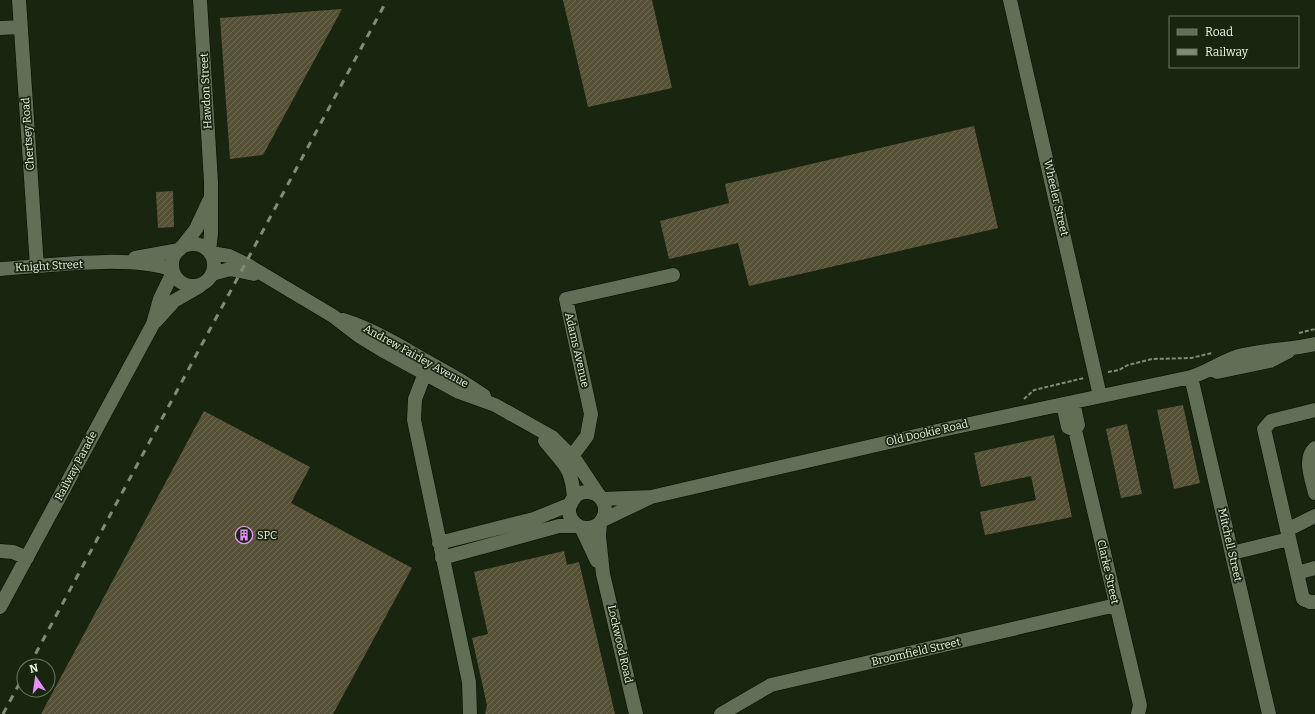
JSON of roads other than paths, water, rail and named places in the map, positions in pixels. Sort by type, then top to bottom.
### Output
[{"type":"street","name":"Chertsey Road","points":[[19,0],[37,267]]},
{"type":"street","name":"Hawdon Street","points":[[200,0],[211,182],[212,234],[210,252]]},
{"type":"street","name":"Wheeler Street","points":[[1010,0],[1100,396]]},
{"type":"street","points":[[0,28],[21,27]]},
{"type":"street","name":"Hawdon Street","points":[[180,249],[196,229],[204,215],[209,202],[211,182]]},
{"type":"street","points":[[193,244],[199,245],[210,252],[214,264],[208,279],[192,286],[180,282],[173,271],[173,259],[180,249],[193,244]]},
{"type":"street","name":"Knight Street","points":[[99,263],[180,249]]},
{"type":"street","name":"Andrew Fairley Avenue","points":[[210,252],[229,256],[240,261],[333,316],[364,327],[387,346],[427,368],[465,382],[495,405],[552,437],[570,454],[601,498]]},
{"type":"street","name":"Knight Street","points":[[0,269],[99,263],[163,266],[173,271]]},
{"type":"street","name":"Andrew Fairley Avenue","points":[[208,279],[230,269],[253,273],[270,280]]},
{"type":"street","name":"Railway Parade","points":[[0,607],[152,324],[160,299],[173,271]]},
{"type":"street","name":"Adams Avenue","points":[[570,454],[575,452],[587,436],[591,414],[566,299],[673,275]]},
{"type":"street","name":"Railway Parade","points":[[152,324],[174,301],[208,279]]},
{"type":"street","name":"Old Dookie Road","points":[[601,498],[651,497],[937,430],[1270,361],[1293,349],[1315,344]]},
{"type":"street","points":[[427,368],[415,398],[414,420],[469,682],[470,714]]},
{"type":"street","name":"Mitchell Street","points":[[1197,375],[1232,553],[1269,714]]},
{"type":"street","name":"Clarke Street","points":[[1068,403],[1068,427],[1074,430],[1140,704],[1138,714]]},
{"type":"street","points":[[1315,410],[1271,421],[1264,430],[1303,599],[1310,602],[1315,602]]},
{"type":"street","name":"Andrew Fairley Avenue","points":[[533,427],[568,469],[572,478],[572,501]]},
{"type":"street","points":[[1315,448],[1310,453],[1308,459],[1315,489]]},
{"type":"street","points":[[439,543],[534,519],[572,501],[578,495],[589,492],[601,498],[605,507],[601,522],[593,528],[559,526],[442,558]]},
{"type":"street","name":"Old Dookie Road","points":[[601,522],[651,497]]},
{"type":"street","points":[[572,501],[570,516],[579,526]]},
{"type":"street","points":[[1232,553],[1288,534],[1315,516]]},
{"type":"street","name":"Lockwood Road","points":[[601,522],[599,536],[603,574],[636,714]]},
{"type":"street","name":"Lockwood Road","points":[[579,526],[603,574]]},
{"type":"street","points":[[0,551],[13,552],[27,558]]},
{"type":"street","points":[[1297,573],[1315,568]]},
{"type":"street","name":"Broomfield Street","points":[[721,714],[771,685],[1116,605]]},
{"type":"railway","points":[[33,658],[387,0]]},
{"type":"railway","points":[[3,714],[16,690]]},
{"type":"place","name":"SPC","points":[[244,535]]}]
